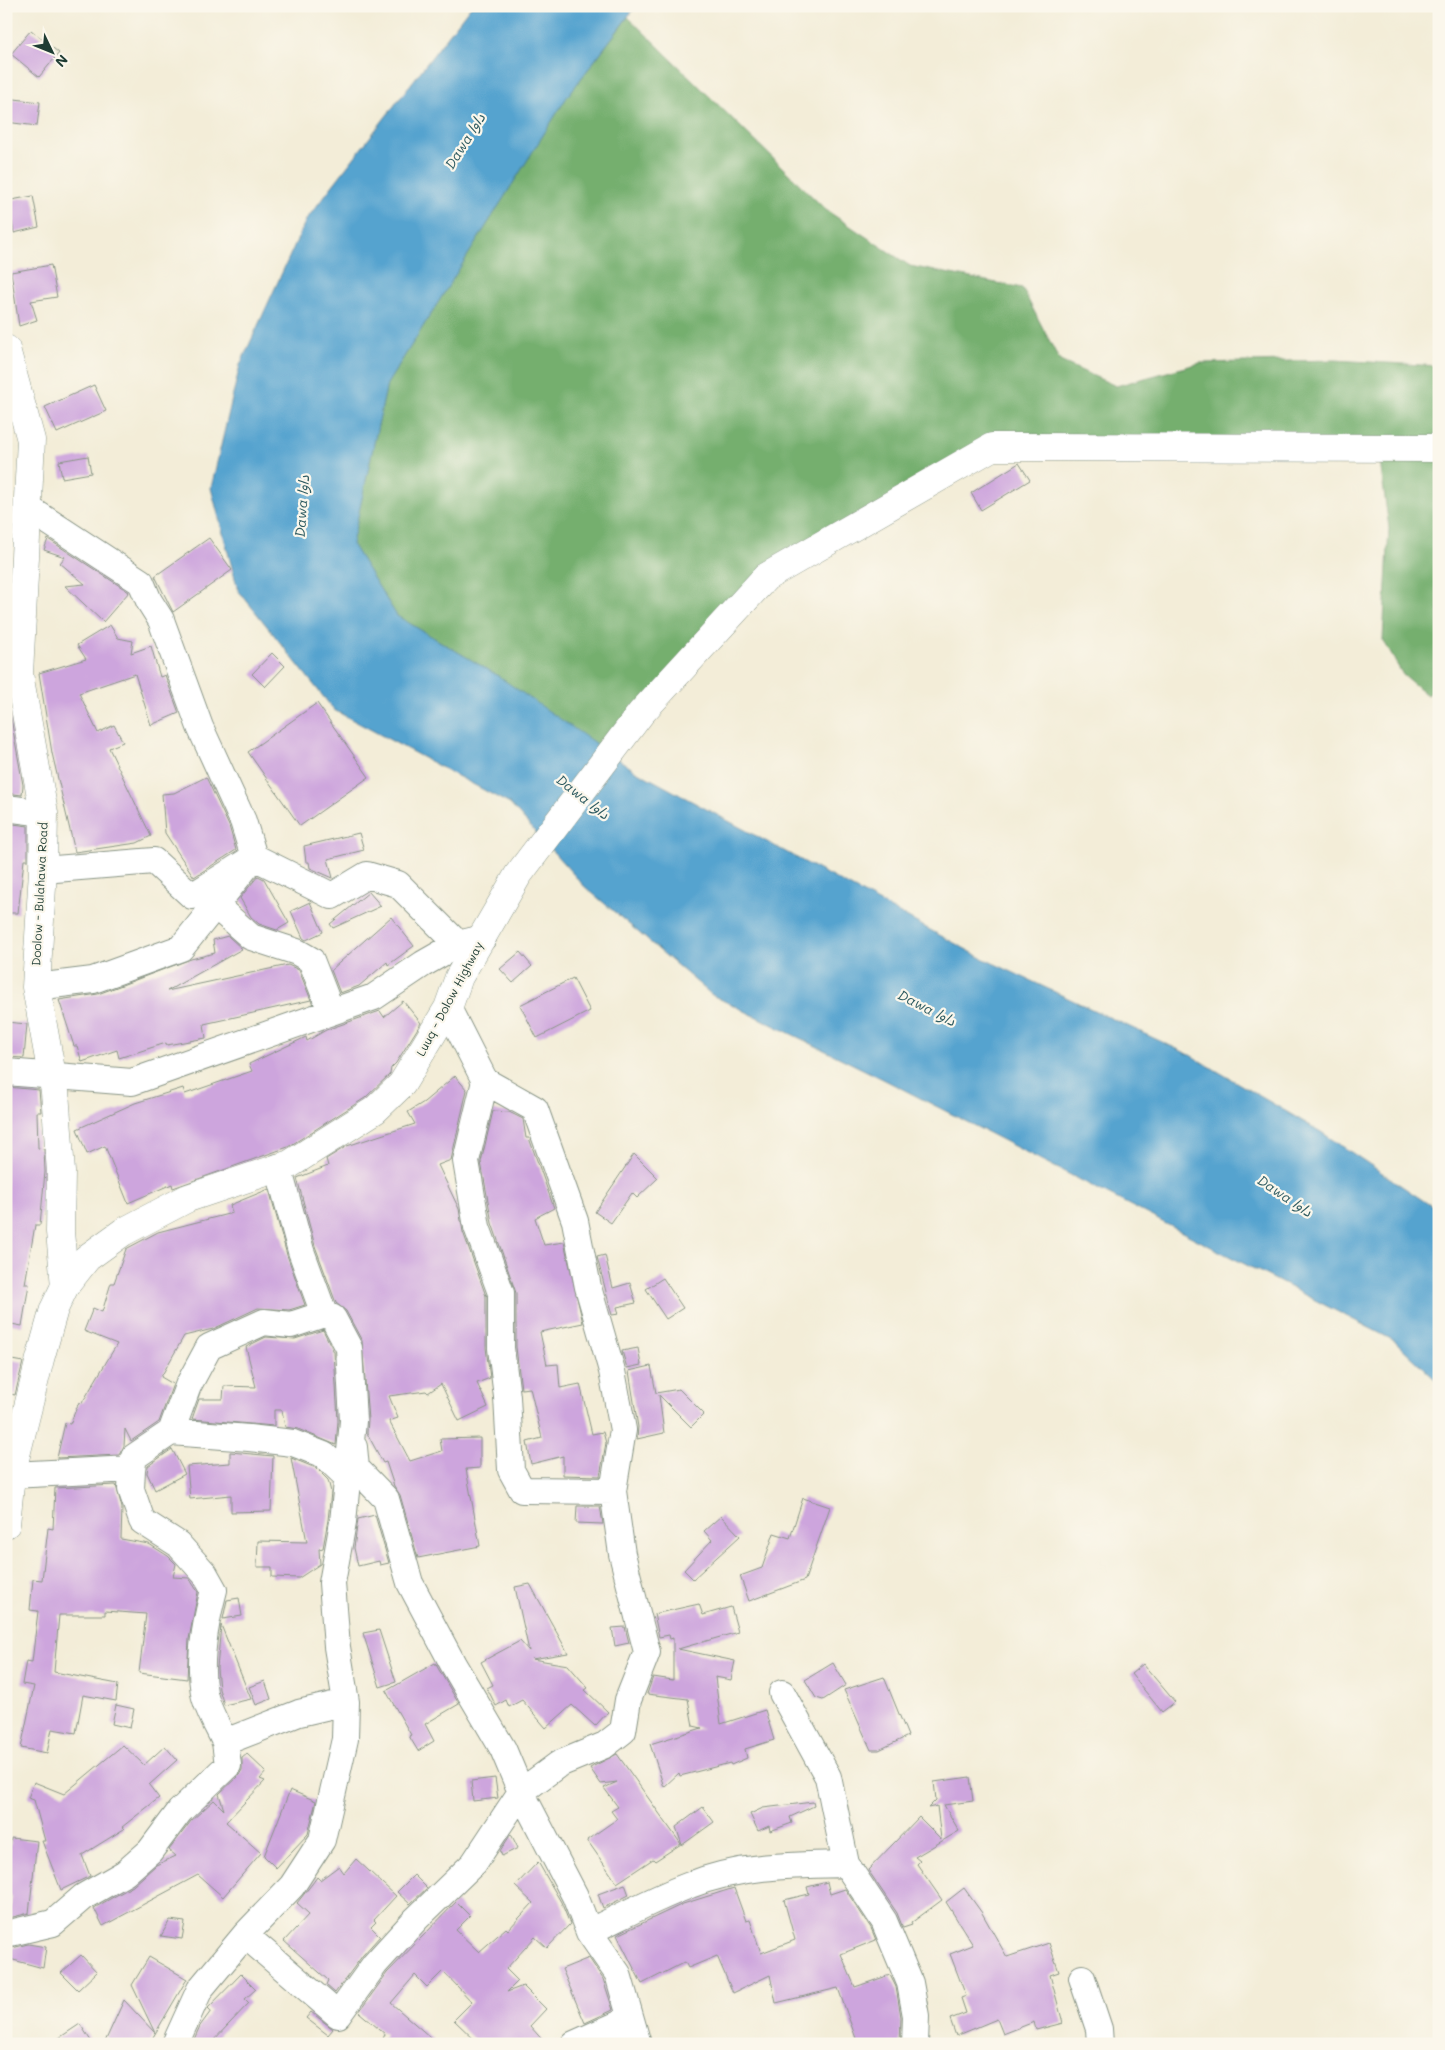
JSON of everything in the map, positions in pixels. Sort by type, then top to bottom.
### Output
[{"type":"main road","name":"Doolow - Bulahawa Road","points":[[6,350],[31,440],[19,674],[44,812],[43,870],[36,987],[52,1076],[62,1172],[60,1232],[65,1286]]},
{"type":"main road","name":"Luuq - Dolow Highway","points":[[8,1499],[42,1351],[54,1309],[65,1286],[88,1258],[123,1232],[188,1198],[290,1164],[375,1110],[402,1084],[448,1008],[471,941],[518,875],[640,713],[766,576],[992,447],[1439,448]]},
{"type":"street","points":[[6,1072],[132,1082],[374,996],[423,964],[471,941],[398,884],[368,875],[332,896],[254,857],[243,821],[200,727],[161,620],[149,601],[141,582],[28,508]]},
{"type":"street","points":[[6,633],[19,674]]},
{"type":"street","points":[[6,808],[44,812]]},
{"type":"street","points":[[43,870],[154,860],[192,896],[254,857]]},
{"type":"street","points":[[36,987],[93,980],[181,948],[254,857]]},
{"type":"street","points":[[216,906],[251,937],[297,952],[312,960],[331,1011]]},
{"type":"street","points":[[245,1935],[338,2015],[375,1964],[416,1920],[474,1863],[521,1792],[559,1764],[605,1745],[623,1731],[628,1700],[647,1652],[622,1554],[613,1491],[623,1430],[612,1371],[588,1287],[574,1221],[535,1109],[485,1081],[448,1008]]},
{"type":"street","points":[[485,1081],[466,1162],[477,1227],[501,1293],[501,1348],[507,1397],[511,1470],[522,1490],[613,1491]]},
{"type":"street","points":[[278,1167],[301,1250],[324,1314]]},
{"type":"street","points":[[6,1934],[54,1923],[83,1897],[125,1873],[150,1851],[180,1811],[228,1765],[225,1742],[204,1693],[203,1644],[206,1617],[214,1590],[205,1574],[178,1544],[142,1521],[131,1489],[134,1456],[171,1432],[188,1386],[209,1347],[264,1322],[291,1325],[324,1314],[333,1318],[349,1348],[356,1468],[386,1498],[410,1584],[453,1664],[504,1749],[521,1792],[574,1896],[589,1932],[618,1974],[638,2044]]},
{"type":"street","points":[[175,2044],[200,1989],[245,1935],[292,1886],[322,1840],[345,1738],[346,1702],[337,1647],[332,1583],[343,1522],[353,1421]]},
{"type":"street","points":[[171,1432],[293,1443],[324,1456],[346,1477]]},
{"type":"street","points":[[8,1499],[132,1469]]},
{"type":"street","points":[[782,1694],[828,1777],[846,1864],[884,1921],[910,1983],[916,2016],[914,2044]]},
{"type":"street","points":[[225,1742],[299,1713],[346,1702]]},
{"type":"street","points":[[589,1932],[691,1884],[739,1871],[772,1866],[846,1864]]},
{"type":"street","points":[[1082,1978],[1099,2029],[1100,2044]]},
{"type":"street","points":[[574,2044],[630,2019]]},
{"type":"green space","points":[[628,17],[826,210],[910,266],[1022,288],[1060,361],[1116,386],[1200,363],[1335,360],[1439,366],[1439,686],[1427,695],[1403,675],[1383,640],[1389,528],[1379,454],[992,452],[768,581],[610,755],[495,674],[397,616],[352,544],[387,384],[567,97]]},
{"type":"water","name":"Dawa داوا","points":[[471,6],[636,6],[567,97],[387,384],[352,544],[397,616],[495,674],[634,770],[982,958],[1190,1055],[1321,1132],[1439,1211],[1439,1383],[1395,1341],[881,1078],[712,995],[584,886],[510,804],[334,710],[238,590],[211,488],[240,365],[306,220]]},
{"type":"building","points":[[31,30],[59,53],[39,77],[11,54]]},
{"type":"building","points":[[6,98],[40,102],[37,126],[6,122]]},
{"type":"building","points":[[33,196],[39,227],[14,233],[12,222],[6,223],[6,201]]},
{"type":"building","points":[[51,265],[57,297],[31,301],[37,320],[19,326],[11,272]]},
{"type":"building","points":[[94,385],[106,411],[57,433],[45,407]]},
{"type":"building","points":[[88,456],[91,473],[62,478],[59,461]]},
{"type":"building","points":[[1019,463],[1030,480],[981,510],[971,493]]},
{"type":"building","points":[[209,538],[232,570],[173,612],[155,576]]},
{"type":"building","points":[[48,539],[129,592],[103,622],[65,586],[85,584],[60,563],[65,557],[44,550]]},
{"type":"building","points":[[110,625],[118,638],[133,641],[131,653],[151,646],[160,677],[165,675],[179,713],[151,725],[135,674],[79,693],[98,733],[114,725],[123,742],[109,748],[151,836],[137,843],[75,852],[52,753],[39,673],[86,659],[77,645]]},
{"type":"building","points":[[272,653],[285,666],[265,687],[252,674]]},
{"type":"building","points":[[6,691],[23,785],[22,795],[6,793]]},
{"type":"building","points":[[317,703],[369,777],[300,826],[248,752]]},
{"type":"building","points":[[206,777],[229,826],[236,850],[194,877],[165,833],[162,794],[174,793]]},
{"type":"building","points":[[6,823],[28,826],[28,860],[24,860],[18,913],[6,913],[6,857],[10,832],[6,832]]},
{"type":"building","points":[[359,833],[364,850],[328,859],[333,878],[310,868],[309,862],[306,862],[304,846]]},
{"type":"building","points":[[258,876],[264,879],[289,923],[277,930],[259,924],[251,917],[240,898]]},
{"type":"building","points":[[369,892],[381,906],[333,928],[330,924]]},
{"type":"building","points":[[310,902],[323,932],[306,940],[303,938],[291,911]]},
{"type":"building","points":[[391,917],[414,946],[388,965],[387,962],[359,986],[340,993],[331,970]]},
{"type":"building","points":[[228,936],[242,949],[167,991],[288,965],[299,970],[311,1000],[204,1024],[206,1038],[167,1045],[166,1043],[119,1058],[117,1050],[82,1062],[77,1046],[74,1046],[59,1000],[98,994],[191,959],[215,953],[213,940]]},
{"type":"building","points":[[520,952],[532,966],[513,983],[500,969]]},
{"type":"building","points":[[573,978],[590,1011],[537,1038],[520,1005]]},
{"type":"building","points":[[403,1001],[421,1023],[391,1068],[390,1074],[365,1098],[288,1147],[173,1188],[172,1184],[128,1203],[105,1146],[87,1154],[77,1129],[135,1103],[183,1088],[185,1094],[252,1071],[249,1064],[306,1037],[307,1041],[326,1030],[380,1011],[384,1017]]},
{"type":"building","points":[[6,1022],[27,1024],[24,1058],[8,1057]]},
{"type":"building","points":[[455,1076],[467,1090],[451,1160],[438,1165],[459,1209],[463,1232],[486,1296],[486,1348],[490,1378],[477,1383],[488,1407],[459,1421],[441,1384],[428,1393],[426,1391],[389,1396],[398,1418],[389,1421],[410,1461],[442,1451],[440,1439],[480,1438],[480,1468],[466,1469],[480,1546],[418,1558],[400,1495],[394,1486],[386,1462],[383,1463],[367,1433],[368,1420],[362,1341],[346,1311],[336,1303],[315,1246],[297,1178],[328,1166],[326,1159],[347,1146],[415,1124],[408,1112],[424,1102]]},
{"type":"building","points":[[6,1087],[39,1090],[41,1112],[37,1112],[38,1148],[44,1149],[45,1172],[40,1225],[35,1225],[25,1284],[29,1284],[22,1326],[6,1323]]},
{"type":"building","points":[[493,1111],[509,1112],[523,1119],[526,1138],[529,1138],[554,1208],[535,1218],[544,1245],[564,1242],[583,1323],[540,1332],[547,1365],[558,1364],[560,1388],[580,1384],[592,1434],[603,1432],[606,1443],[600,1476],[563,1475],[563,1456],[531,1464],[527,1442],[542,1438],[530,1388],[521,1389],[516,1347],[516,1293],[492,1223],[481,1162]]},
{"type":"building","points":[[634,1154],[658,1178],[637,1198],[632,1193],[611,1223],[595,1212]]},
{"type":"building","points":[[269,1189],[287,1255],[305,1305],[289,1310],[258,1308],[213,1329],[184,1336],[161,1377],[173,1384],[159,1422],[131,1441],[125,1429],[124,1446],[119,1455],[57,1458],[65,1423],[70,1424],[79,1402],[82,1403],[117,1344],[84,1331],[93,1308],[102,1312],[111,1283],[114,1283],[126,1249],[158,1232],[232,1213],[230,1205]]},
{"type":"building","points":[[605,1255],[613,1288],[630,1283],[636,1303],[617,1307],[619,1314],[612,1315],[597,1257]]},
{"type":"building","points":[[663,1278],[683,1308],[666,1319],[646,1289]]},
{"type":"building","points":[[323,1330],[334,1352],[338,1421],[336,1445],[298,1429],[285,1427],[282,1410],[274,1410],[274,1426],[192,1419],[199,1399],[223,1399],[224,1386],[256,1387],[246,1347],[266,1337],[295,1339]]},
{"type":"building","points":[[638,1348],[641,1365],[627,1368],[622,1351]]},
{"type":"building","points":[[6,1359],[23,1362],[15,1395],[6,1393]]},
{"type":"building","points":[[651,1366],[656,1393],[679,1389],[704,1414],[691,1427],[659,1395],[664,1433],[637,1439],[638,1427],[629,1371]]},
{"type":"building","points":[[172,1449],[185,1474],[155,1490],[147,1473],[148,1466]]},
{"type":"building","points":[[230,1452],[273,1456],[271,1511],[231,1512],[231,1495],[190,1499],[187,1466],[230,1463]]},
{"type":"building","points":[[291,1458],[316,1468],[328,1480],[331,1492],[328,1520],[323,1548],[319,1549],[320,1564],[299,1578],[272,1577],[272,1567],[257,1567],[258,1541],[307,1542]]},
{"type":"building","points":[[116,1485],[122,1508],[121,1539],[149,1544],[168,1556],[176,1564],[173,1577],[189,1578],[198,1592],[189,1639],[187,1679],[139,1673],[146,1614],[105,1611],[105,1615],[59,1615],[54,1672],[118,1684],[116,1701],[83,1695],[76,1733],[52,1729],[47,1753],[21,1748],[34,1686],[22,1684],[26,1661],[32,1662],[38,1611],[30,1610],[33,1579],[42,1580],[48,1528],[53,1529],[55,1488]]},
{"type":"building","points":[[803,1498],[830,1507],[805,1580],[749,1601],[740,1576],[762,1568],[774,1533],[790,1538]]},
{"type":"building","points":[[577,1506],[600,1506],[603,1524],[576,1523]]},
{"type":"building","points":[[375,1515],[389,1563],[380,1565],[379,1561],[358,1566],[354,1548],[358,1519]]},
{"type":"building","points":[[721,1516],[740,1536],[693,1579],[684,1570],[712,1540],[704,1531]]},
{"type":"building","points":[[530,1584],[568,1653],[532,1659],[568,1665],[588,1688],[585,1690],[608,1712],[595,1726],[572,1705],[546,1728],[522,1700],[509,1707],[506,1700],[496,1706],[487,1688],[493,1685],[481,1662],[520,1641],[529,1651],[515,1587]]},
{"type":"building","points":[[239,1598],[242,1616],[223,1619],[227,1600]]},
{"type":"building","points":[[699,1604],[703,1615],[731,1607],[738,1632],[678,1649],[735,1661],[731,1680],[715,1677],[721,1724],[765,1710],[774,1740],[745,1749],[747,1758],[731,1765],[730,1763],[680,1776],[679,1773],[664,1787],[650,1744],[702,1728],[693,1726],[688,1699],[647,1694],[653,1677],[673,1680],[673,1638],[670,1639],[669,1635],[659,1637],[654,1614]]},
{"type":"building","points":[[221,1625],[251,1699],[224,1705],[219,1689],[217,1668]]},
{"type":"building","points":[[625,1627],[629,1643],[615,1646],[612,1628]]},
{"type":"building","points":[[379,1630],[396,1682],[380,1687],[363,1633]]},
{"type":"building","points":[[435,1663],[459,1704],[425,1724],[434,1741],[418,1751],[386,1691]]},
{"type":"building","points":[[833,1663],[846,1685],[823,1700],[816,1698],[805,1680]]},
{"type":"building","points":[[1143,1664],[1175,1702],[1162,1712],[1131,1674]]},
{"type":"building","points":[[884,1677],[908,1736],[879,1750],[871,1750],[844,1690]]},
{"type":"building","points":[[265,1681],[271,1699],[256,1705],[249,1687]]},
{"type":"building","points":[[116,1705],[134,1709],[130,1728],[112,1724]]},
{"type":"building","points":[[123,1745],[144,1765],[165,1746],[177,1760],[149,1785],[159,1798],[122,1827],[124,1829],[82,1855],[90,1876],[61,1890],[42,1841],[45,1841],[34,1800],[28,1798],[34,1782],[64,1794]]},
{"type":"building","points":[[247,1754],[266,1772],[260,1779],[265,1781],[226,1822],[261,1853],[223,1897],[198,1875],[103,1926],[94,1908],[133,1886],[156,1865],[176,1856],[169,1850],[191,1821],[214,1800],[224,1810],[219,1794],[239,1775],[242,1770],[242,1758]]},
{"type":"building","points":[[617,1754],[681,1844],[655,1861],[653,1859],[617,1883],[587,1840],[617,1819],[611,1811],[618,1807],[604,1788],[617,1782],[601,1784],[590,1768]]},
{"type":"building","points":[[970,1777],[973,1801],[944,1805],[959,1831],[915,1857],[920,1861],[917,1864],[942,1900],[911,1923],[912,1925],[903,1928],[897,1913],[868,1870],[919,1817],[941,1839],[937,1806],[928,1808],[936,1800],[934,1782]]},
{"type":"building","points":[[495,1778],[498,1798],[473,1801],[471,1781]]},
{"type":"building","points":[[290,1790],[316,1801],[308,1834],[276,1868],[264,1856]]},
{"type":"building","points":[[813,1802],[814,1806],[790,1817],[792,1823],[770,1831],[769,1826],[758,1831],[750,1814],[763,1808]]},
{"type":"building","points":[[703,1807],[714,1822],[682,1845],[676,1827]]},
{"type":"building","points":[[511,1834],[518,1848],[502,1856],[500,1851]]},
{"type":"building","points":[[11,1838],[37,1841],[29,1913],[9,1918],[12,1896],[6,1895],[6,1880]]},
{"type":"building","points":[[356,1859],[396,1896],[374,1920],[376,1922],[371,1927],[380,1936],[363,1955],[335,1993],[326,1985],[328,1980],[284,1941],[309,1914],[297,1903],[317,1877],[320,1880],[339,1866],[344,1873]]},
{"type":"building","points":[[538,1862],[561,1902],[570,1924],[547,1948],[535,1937],[506,1969],[518,1981],[507,1992],[523,1986],[546,2009],[530,2026],[546,2044],[479,2044],[454,2020],[472,2002],[443,1971],[427,1987],[415,1975],[391,2003],[438,2044],[381,2044],[385,2034],[359,2012],[387,1973],[456,1902],[470,1916],[456,1930],[479,1952],[506,1928],[508,1930],[533,1903],[515,1886]]},
{"type":"building","points":[[414,1875],[427,1888],[410,1904],[397,1892]]},
{"type":"building","points":[[827,1882],[830,1894],[845,1889],[871,1928],[876,1940],[841,1954],[855,1987],[890,1975],[896,1987],[901,2017],[900,2044],[858,2044],[838,1988],[776,2003],[770,1975],[733,1993],[717,1956],[688,1968],[685,1962],[642,1984],[617,1935],[683,1904],[734,1888],[746,1921],[750,1920],[761,1953],[795,1940],[784,1900],[809,1894],[807,1887]]},
{"type":"building","points":[[625,1884],[629,1895],[603,1908],[598,1894]]},
{"type":"building","points":[[964,1888],[982,1913],[1007,1957],[1049,1943],[1059,1972],[1050,1975],[1063,2023],[1036,2030],[1034,2022],[1003,2034],[997,2019],[956,2036],[950,2019],[966,2013],[961,1998],[966,1996],[950,1954],[973,1945],[946,1902]]},
{"type":"building","points":[[170,1920],[185,1922],[182,1939],[161,1936]]},
{"type":"building","points":[[28,1944],[46,1947],[43,1968],[6,1958],[8,1949]]},
{"type":"building","points":[[81,1955],[97,1972],[78,1990],[61,1973]]},
{"type":"building","points":[[149,1957],[187,1979],[149,2044],[104,2044],[124,2000],[155,2033],[132,1985]]},
{"type":"building","points":[[589,1958],[603,1979],[613,2010],[585,2023],[562,1969]]},
{"type":"building","points":[[241,1974],[256,1989],[245,1999],[249,2003],[210,2044],[192,2044],[200,2026],[211,2011],[208,2008]]},
{"type":"building","points":[[311,2012],[333,2029],[328,2035],[306,2018]]},
{"type":"building","points":[[80,2024],[93,2044],[50,2044]]}]
